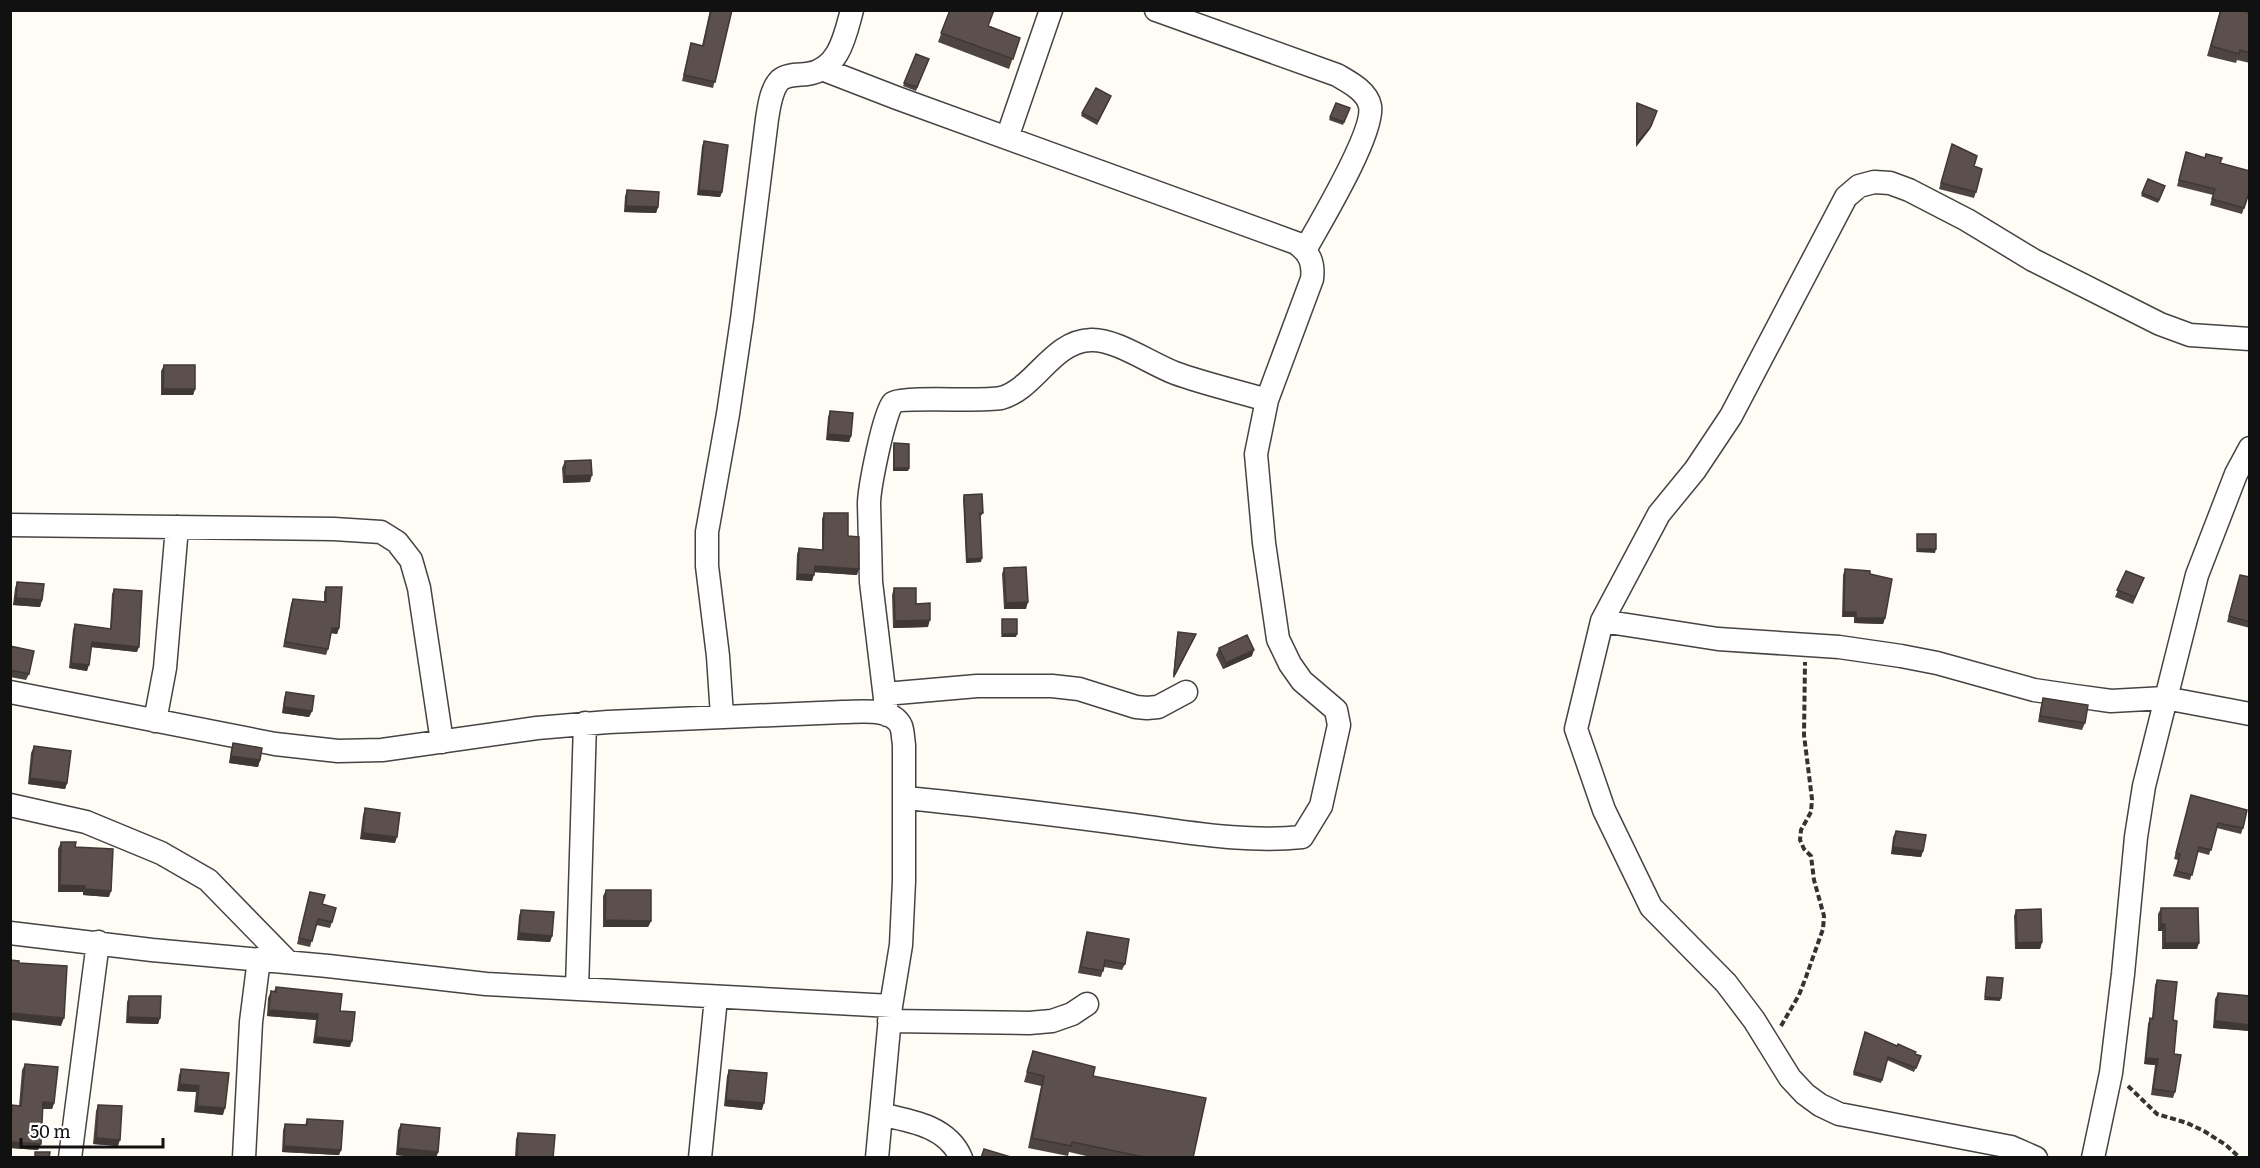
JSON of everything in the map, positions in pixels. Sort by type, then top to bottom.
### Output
[{"type":"street","points":[[722,716],[718,656],[706,566],[706,532],[739,340],[766,119],[774,90],[781,80],[789,76],[811,74],[834,60],[844,41],[852,10]]},
{"type":"street","points":[[1007,138],[1051,10]]},
{"type":"street","points":[[1156,10],[1337,75],[1359,88],[1370,104],[1370,117],[1350,167],[1305,250]]},
{"type":"street","points":[[822,69],[1296,243],[1311,259],[1312,279],[1267,400],[1256,454],[1264,543],[1278,639],[1290,664],[1302,681],[1336,710],[1339,716],[1321,806],[1302,837],[1279,839],[1222,836],[990,806],[905,798]]},
{"type":"street","points":[[2036,1158],[2011,1146],[1839,1113],[1820,1105],[1805,1094],[1790,1078],[1770,1045],[1726,983],[1651,907],[1604,810],[1576,729],[1602,621],[1659,514],[1695,470],[1731,416],[1846,197],[1859,186],[1874,182],[1890,183],[1909,190],[1967,220],[2033,260],[2160,324],[2190,335],[2250,339]]},
{"type":"street","points":[[877,1158],[883,1115],[890,1014],[901,945],[904,881],[904,745],[901,726],[886,705],[871,582],[869,492],[891,406],[895,401],[912,399],[985,400],[1003,397],[1014,392],[1057,354],[1071,345],[1090,339],[1114,345],[1179,374],[1267,400]]},
{"type":"street","points":[[2093,1158],[2111,1073],[2144,786],[2196,575],[2236,474],[2250,448]]},
{"type":"street","points":[[10,525],[334,529],[381,532],[397,542],[411,560],[419,588],[442,742]]},
{"type":"street","points":[[155,721],[165,668],[177,527]]},
{"type":"street","points":[[1602,621],[1718,639],[1839,647],[1910,657],[2034,690],[2111,702],[2165,698],[2250,714]]},
{"type":"street","points":[[10,692],[275,744],[338,752],[382,750],[585,723],[722,716],[879,713],[886,705],[977,686],[1052,686],[1079,689],[1147,708],[1158,706],[1186,692]]},
{"type":"street","points":[[577,989],[585,723]]},
{"type":"street","points":[[10,805],[86,822],[161,853],[208,880],[288,962]]},
{"type":"street","points":[[10,933],[486,984],[716,998],[890,1014],[1029,1023],[1052,1021],[1072,1014],[1087,1004]]},
{"type":"street","points":[[70,1158],[98,942]]},
{"type":"street","points":[[244,1158],[251,1022],[259,959]]},
{"type":"street","points":[[700,1158],[716,998]]},
{"type":"street","points":[[883,1115],[913,1121],[932,1128],[958,1149],[961,1158]]},
{"type":"path","points":[[1770,1045],[1799,995],[1823,929],[1824,916],[1814,880],[1811,856],[1804,849],[1800,840],[1801,830],[1811,812],[1812,799],[1804,735],[1806,645]]},
{"type":"path","points":[[2111,1073],[2131,1088],[2157,1114],[2204,1131],[2226,1145],[2240,1158]]},
{"type":"building","points":[[711,10],[732,10],[715,82],[684,75],[691,43],[703,46]]},
{"type":"building","points":[[950,10],[994,10],[988,26],[1020,38],[1013,59],[941,33]]},
{"type":"building","points":[[2221,10],[2241,10],[2250,13],[2250,53],[2240,50],[2239,54],[2211,46]]},
{"type":"building","points":[[916,54],[929,59],[917,87],[904,83]]},
{"type":"building","points":[[1096,88],[1111,96],[1098,121],[1082,113]]},
{"type":"building","points":[[1336,103],[1350,108],[1344,122],[1330,117]]},
{"type":"building","points":[[1637,103],[1657,111],[1651,126],[1637,143]]},
{"type":"building","points":[[704,141],[728,145],[722,192],[699,190]]},
{"type":"building","points":[[1952,144],[1977,156],[1974,166],[1982,169],[1976,192],[1941,183]]},
{"type":"building","points":[[2186,152],[2205,158],[2206,154],[2222,158],[2220,163],[2250,171],[2250,190],[2244,208],[2212,199],[2215,189],[2179,180]]},
{"type":"building","points":[[2148,179],[2165,186],[2159,200],[2142,193]]},
{"type":"building","points":[[627,190],[659,192],[658,207],[626,206]]},
{"type":"building","points":[[164,365],[195,365],[195,389],[163,389]]},
{"type":"building","points":[[830,411],[853,413],[851,436],[828,434]]},
{"type":"building","points":[[894,443],[909,444],[909,468],[894,468]]},
{"type":"building","points":[[591,460],[592,475],[565,476],[565,461]]},
{"type":"building","points":[[982,494],[983,513],[980,513],[982,558],[967,559],[964,495]]},
{"type":"building","points":[[824,513],[848,513],[848,536],[859,537],[859,569],[815,566],[814,575],[798,574],[799,548],[823,550]]},
{"type":"building","points":[[1917,534],[1936,534],[1936,549],[1917,549]]},
{"type":"building","points":[[1026,567],[1028,602],[1006,603],[1004,568]]},
{"type":"building","points":[[1845,569],[1870,571],[1870,574],[1892,579],[1885,618],[1856,618],[1856,612],[1844,612]]},
{"type":"building","points":[[2126,571],[2144,578],[2135,597],[2117,590]]},
{"type":"building","points":[[2240,575],[2250,577],[2250,622],[2229,616]]},
{"type":"building","points":[[17,582],[44,584],[42,600],[16,598]]},
{"type":"building","points":[[326,587],[342,587],[339,628],[332,628],[328,649],[285,642],[293,599],[326,602]]},
{"type":"building","points":[[894,588],[916,588],[916,604],[930,603],[930,620],[895,621]]},
{"type":"building","points":[[114,589],[142,591],[139,647],[92,642],[89,665],[71,663],[75,624],[111,629]]},
{"type":"building","points":[[1002,619],[1017,619],[1017,634],[1002,634]]},
{"type":"building","points":[[1178,632],[1196,634],[1174,674]]},
{"type":"building","points":[[1247,635],[1254,650],[1226,663],[1219,648]]},
{"type":"building","points":[[10,646],[34,651],[29,674],[10,670]]},
{"type":"building","points":[[286,692],[314,696],[312,711],[284,707]]},
{"type":"building","points":[[2043,698],[2088,705],[2085,723],[2040,716]]},
{"type":"building","points":[[233,743],[262,748],[260,760],[231,756]]},
{"type":"building","points":[[34,746],[71,751],[67,783],[30,778]]},
{"type":"building","points":[[2191,795],[2247,810],[2243,828],[2218,823],[2211,850],[2199,847],[2192,875],[2176,871],[2180,854],[2176,853]]},
{"type":"building","points":[[365,808],[400,813],[397,837],[363,833]]},
{"type":"building","points":[[1896,831],[1926,835],[1923,851],[1893,847]]},
{"type":"building","points":[[61,842],[76,842],[75,847],[113,849],[111,891],[85,889],[85,886],[60,885]]},
{"type":"building","points":[[606,890],[651,890],[651,921],[605,920]]},
{"type":"building","points":[[310,892],[325,895],[322,904],[336,908],[332,922],[318,919],[312,941],[299,938]]},
{"type":"building","points":[[2161,908],[2198,908],[2199,943],[2165,943],[2165,924],[2161,924]]},
{"type":"building","points":[[2041,909],[2042,942],[2017,943],[2016,910]]},
{"type":"building","points":[[521,910],[554,912],[552,936],[519,933]]},
{"type":"building","points":[[1087,932],[1129,939],[1125,964],[1105,960],[1103,971],[1081,967]]},
{"type":"building","points":[[10,960],[19,961],[19,963],[67,966],[64,1018],[10,1013]]},
{"type":"building","points":[[1987,977],[2003,978],[2001,998],[1985,997]]},
{"type":"building","points":[[2157,980],[2177,982],[2173,1020],[2177,1021],[2174,1054],[2181,1055],[2175,1092],[2153,1089],[2158,1059],[2146,1058]]},
{"type":"building","points":[[276,987],[342,994],[340,1011],[355,1012],[352,1041],[316,1037],[318,1014],[269,1010],[271,991],[276,992]]},
{"type":"building","points":[[2218,993],[2250,996],[2250,1025],[2215,1021]]},
{"type":"building","points":[[129,996],[161,996],[160,1018],[128,1017]]},
{"type":"building","points":[[1865,1032],[1916,1052],[1915,1054],[1921,1056],[1916,1068],[1888,1057],[1882,1080],[1854,1072]]},
{"type":"building","points":[[1033,1051],[1095,1067],[1093,1076],[1206,1098],[1193,1158],[1148,1158],[1072,1142],[1071,1146],[1032,1138],[1044,1076],[1027,1072]]},
{"type":"building","points":[[25,1064],[58,1067],[54,1103],[43,1102],[41,1144],[10,1142],[12,1105],[21,1106]]},
{"type":"building","points":[[181,1069],[229,1073],[225,1108],[197,1106],[199,1086],[180,1084]]},
{"type":"building","points":[[729,1070],[767,1073],[764,1103],[726,1100]]},
{"type":"building","points":[[98,1105],[122,1106],[120,1140],[96,1138]]},
{"type":"building","points":[[307,1119],[343,1121],[341,1150],[284,1146],[285,1124],[307,1125]]},
{"type":"building","points":[[401,1124],[440,1128],[438,1152],[398,1148]]},
{"type":"building","points":[[518,1133],[555,1135],[553,1158],[517,1158]]},
{"type":"building","points":[[984,1149],[1014,1158],[981,1158]]},
{"type":"building","points":[[35,1152],[50,1152],[49,1158],[35,1158]]}]
